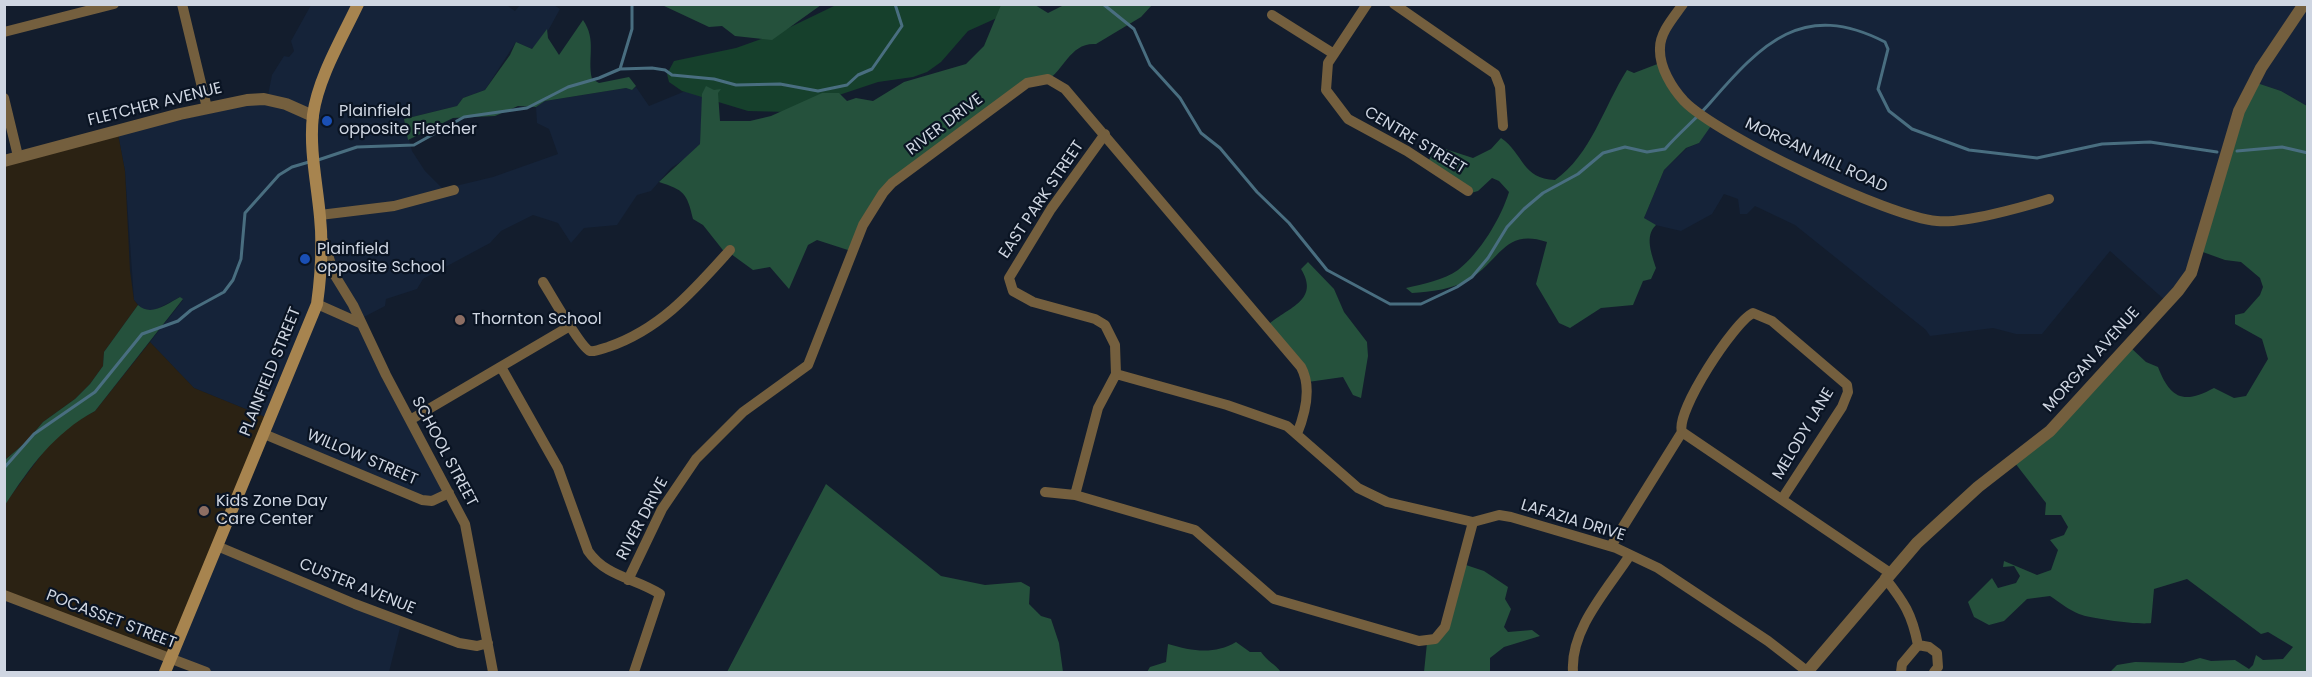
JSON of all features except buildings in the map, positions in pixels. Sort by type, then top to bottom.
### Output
[{"type":"main road","name":"PLAINFIELD STREET","points":[[165,672],[317,304],[322,273],[320,215],[312,142],[313,116],[321,86],[358,4]]},
{"type":"street","points":[[4,32],[114,4]]},
{"type":"street","points":[[182,4],[207,108]]},
{"type":"street","name":"CENTRE STREET","points":[[1367,4],[1328,63],[1325,76],[1326,90],[1348,119],[1407,151],[1468,191]]},
{"type":"street","points":[[1394,4],[1495,74],[1500,87],[1503,126]]},
{"type":"street","name":"MORGAN MILL ROAD","points":[[1683,4],[1667,27],[1660,48],[1664,68],[1672,86],[1685,101],[1706,118],[1775,157],[1863,197],[1923,219],[1940,222],[1994,213],[2049,199]]},
{"type":"street","name":"MORGAN AVENUE","points":[[1807,672],[1887,575],[1944,516],[2050,431],[2178,291],[2191,273],[2239,111],[2264,63],[2304,4]]},
{"type":"street","points":[[1272,15],[1334,54]]},
{"type":"street","name":"RIVER DRIVE","points":[[628,580],[662,509],[696,459],[743,412],[808,365],[862,225],[892,183],[1027,83],[1039,80],[1048,80],[1065,89],[1301,367],[1306,377],[1307,392],[1297,434]]},
{"type":"street","points":[[4,98],[18,156]]},
{"type":"street","name":"FLETCHER AVENUE","points":[[4,161],[207,108],[264,99],[286,104],[313,116]]},
{"type":"street","name":"EAST PARK STREET","points":[[1075,495],[1098,408],[1116,374],[1116,345],[1105,325],[1095,319],[1027,300],[1013,291],[1008,283],[1051,209],[1105,134]]},
{"type":"street","points":[[320,215],[394,206],[454,190]]},
{"type":"street","name":"SCHOOL STREET","points":[[321,234],[334,274],[465,524],[493,672]]},
{"type":"street","points":[[543,282],[570,326],[590,351],[623,342],[670,314],[730,250]]},
{"type":"street","points":[[317,304],[362,324]]},
{"type":"street","name":"MELODY LANE","points":[[1611,546],[1682,432],[1680,426],[1685,411],[1700,382],[1742,321],[1753,313],[1772,321],[1847,385],[1848,392],[1842,406],[1782,499]]},
{"type":"street","points":[[410,420],[570,326]]},
{"type":"street","points":[[501,367],[558,468],[588,550],[602,567],[658,592],[661,597],[634,672]]},
{"type":"street","name":"LAFAZIA DRIVE","points":[[1116,374],[1260,415],[1287,426],[1337,472],[1368,495],[1473,522],[1499,515],[1511,517],[1611,546],[1685,586],[1768,641],[1807,672]]},
{"type":"street","points":[[1682,432],[1782,499],[1887,575],[1906,604],[1913,620],[1918,645]]},
{"type":"street","name":"WILLOW STREET","points":[[264,434],[422,500],[432,501],[449,493]]},
{"type":"street","points":[[1044,492],[1075,495],[1195,530],[1274,599],[1419,641],[1435,639],[1445,627],[1473,522]]},
{"type":"street","name":"CUSTER AVENUE","points":[[217,546],[355,604],[459,643],[477,646],[488,643]]},
{"type":"street","points":[[1573,672],[1573,656],[1580,633],[1630,555]]},
{"type":"street","name":"POCASSET STREET","points":[[4,595],[206,672]]},
{"type":"street","points":[[1901,672],[1902,664],[1918,645]]},
{"type":"street","points":[[1918,645],[1929,647],[1937,653],[1938,667],[1934,672]]},
{"type":"shaded area","points":[[505,4],[515,11],[520,5],[554,5],[560,9],[549,29],[532,49],[516,42],[485,90],[463,98],[457,106],[404,119],[412,151],[425,171],[443,189],[493,177],[558,154],[549,129],[537,123],[536,107],[545,101],[626,88],[632,90],[636,87],[649,106],[683,92],[703,91],[700,144],[688,157],[671,168],[651,191],[637,195],[617,225],[584,228],[571,243],[558,223],[533,215],[501,231],[490,243],[423,279],[417,289],[386,299],[385,306],[362,318],[448,490],[434,501],[268,437],[270,419],[194,388],[150,342],[183,300],[180,297],[153,311],[142,309],[134,300],[125,171],[118,134],[267,100],[272,75],[284,56],[289,57],[294,51],[291,41],[311,5]]},
{"type":"shaded area","points":[[1684,5],[2307,5],[2307,106],[2281,91],[2257,83],[2200,248],[2167,302],[2110,251],[2042,334],[2016,334],[1993,328],[1930,336],[1926,330],[1795,225],[1755,206],[1747,214],[1740,214],[1738,199],[1724,194],[1712,214],[1681,231],[1651,224],[1644,218],[1664,170],[1687,148],[1699,143],[1671,85],[1661,45]]},
{"type":"shaded area","points":[[118,134],[125,171],[130,271],[134,300],[138,305],[104,352],[103,366],[90,384],[75,399],[43,422],[26,442],[5,460],[4,162]]},
{"type":"shaded area","points":[[150,342],[194,388],[270,419],[171,660],[5,596],[4,505],[53,439],[75,422],[95,411]]},
{"type":"shaded area","points":[[219,547],[401,624],[389,672],[205,672],[173,653]]},
{"type":"green space","points":[[662,5],[821,5],[772,40],[735,36],[722,26],[709,27]]},
{"type":"green space","points":[[836,5],[1053,5],[1019,8],[968,31],[941,62],[927,72],[913,77],[878,82],[788,112],[748,111],[682,91],[669,82],[667,74],[674,61],[736,48],[778,33]]},
{"type":"green space","points":[[1001,5],[1035,5],[1048,13],[1064,5],[1152,5],[1141,17],[1096,44],[1087,45],[1074,52],[1053,76],[1045,81],[1028,84],[896,181],[851,251],[817,240],[808,245],[789,289],[770,267],[753,270],[731,254],[726,254],[703,225],[693,219],[689,203],[683,194],[659,182],[700,144],[702,94],[706,86],[714,90],[721,89],[718,93],[720,121],[750,121],[771,116],[822,93],[839,93],[847,101],[856,98],[873,101],[904,82],[966,64],[984,46]]},
{"type":"green space","points":[[583,20],[590,35],[592,79],[599,83],[629,77],[636,86],[632,90],[626,88],[545,101],[536,107],[518,106],[495,116],[453,118],[408,140],[404,119],[457,106],[463,98],[485,90],[510,55],[516,42],[532,49],[547,29],[548,38],[559,55]]},
{"type":"green space","points":[[1660,63],[1671,85],[1713,123],[1699,143],[1686,148],[1664,170],[1644,218],[1656,225],[1652,229],[1650,240],[1656,268],[1651,279],[1643,281],[1633,305],[1601,308],[1570,328],[1559,323],[1536,284],[1547,242],[1533,239],[1512,242],[1470,279],[1457,285],[1434,291],[1412,293],[1406,288],[1446,276],[1466,263],[1489,234],[1501,213],[1509,192],[1499,181],[1492,178],[1478,191],[1471,193],[1427,164],[1436,146],[1473,158],[1491,149],[1501,138],[1509,144],[1529,170],[1544,179],[1555,180],[1567,170],[1588,144],[1627,70],[1634,73]]},
{"type":"green space","points":[[2257,83],[2281,91],[2307,106],[2307,672],[2110,672],[2117,665],[2135,662],[2183,663],[2200,658],[2211,661],[2235,660],[2249,669],[2256,655],[2263,660],[2283,659],[2293,647],[2268,632],[2261,634],[2187,579],[2154,589],[2151,623],[2104,620],[2085,616],[2050,596],[2027,599],[2004,621],[1989,625],[1974,617],[1968,602],[1992,578],[1998,588],[2016,583],[2020,576],[2014,566],[2003,567],[2004,561],[2037,575],[2051,570],[2058,550],[2050,540],[2064,535],[2068,527],[2061,515],[2045,515],[2046,503],[2015,463],[2130,347],[2146,362],[2158,367],[2167,386],[2173,392],[2186,397],[2214,388],[2234,398],[2246,396],[2268,359],[2262,339],[2235,324],[2235,315],[2244,313],[2260,295],[2263,287],[2260,278],[2241,262],[2225,260],[2200,251],[2239,111]]},
{"type":"green space","points":[[1308,262],[1334,289],[1344,312],[1367,342],[1368,356],[1361,398],[1353,395],[1343,377],[1308,382],[1269,324],[1300,302],[1304,296],[1307,288],[1301,269]]},
{"type":"green space","points":[[180,297],[183,299],[95,411],[55,440],[24,477],[5,505],[5,460],[26,442],[43,422],[75,399],[90,384],[103,366],[104,352],[138,305],[154,310]]},
{"type":"green space","points":[[826,484],[941,576],[985,585],[1021,582],[1030,587],[1029,604],[1041,616],[1051,619],[1059,643],[1063,672],[727,672]]},
{"type":"green space","points":[[1463,564],[1484,571],[1508,587],[1505,599],[1511,609],[1504,627],[1508,632],[1532,630],[1540,636],[1504,647],[1490,658],[1490,672],[1424,672],[1427,643],[1436,639]]},
{"type":"green space","points":[[1236,642],[1250,652],[1261,652],[1281,672],[1147,672],[1150,667],[1166,662],[1168,644],[1211,650]]},
{"type":"waterway","points":[[620,69],[632,29],[632,4]]},
{"type":"waterway","points":[[315,161],[357,147],[414,145],[464,117],[527,108],[568,87],[620,69],[652,68],[665,70],[672,75],[714,79],[736,85],[780,84],[818,91],[847,85],[858,75],[872,69],[902,26],[895,4]]},
{"type":"waterway","points":[[1103,4],[1134,29],[1150,65],[1180,98],[1201,133],[1220,148],[1257,192],[1289,223],[1327,270],[1390,304],[1421,304],[1457,287],[1472,277],[1488,258],[1507,227],[1524,209],[1543,193],[1578,174],[1603,153],[1625,147],[1647,152],[1665,149],[1748,62],[1786,34],[1807,27],[1830,25],[1856,30],[1885,42],[1888,49],[1878,89],[1889,111],[1912,129],[1969,150],[2037,158],[2102,144],[2150,142],[2217,152]]},
{"type":"waterway","points":[[2237,151],[2282,147],[2308,153]]},
{"type":"waterway","points":[[4,468],[34,434],[95,392],[142,334],[178,321],[191,310],[224,292],[233,280],[241,259],[245,213],[279,175],[292,167],[309,162]]},
{"type":"place","name":"Plainfield opposite Fletcher","points":[[327,121]]},
{"type":"place","name":"Plainfield opposite School","points":[[305,259]]},
{"type":"place","name":"Thornton School","points":[[460,320]]},
{"type":"place","name":"Kids Zone Day Care Center","points":[[204,511]]}]
